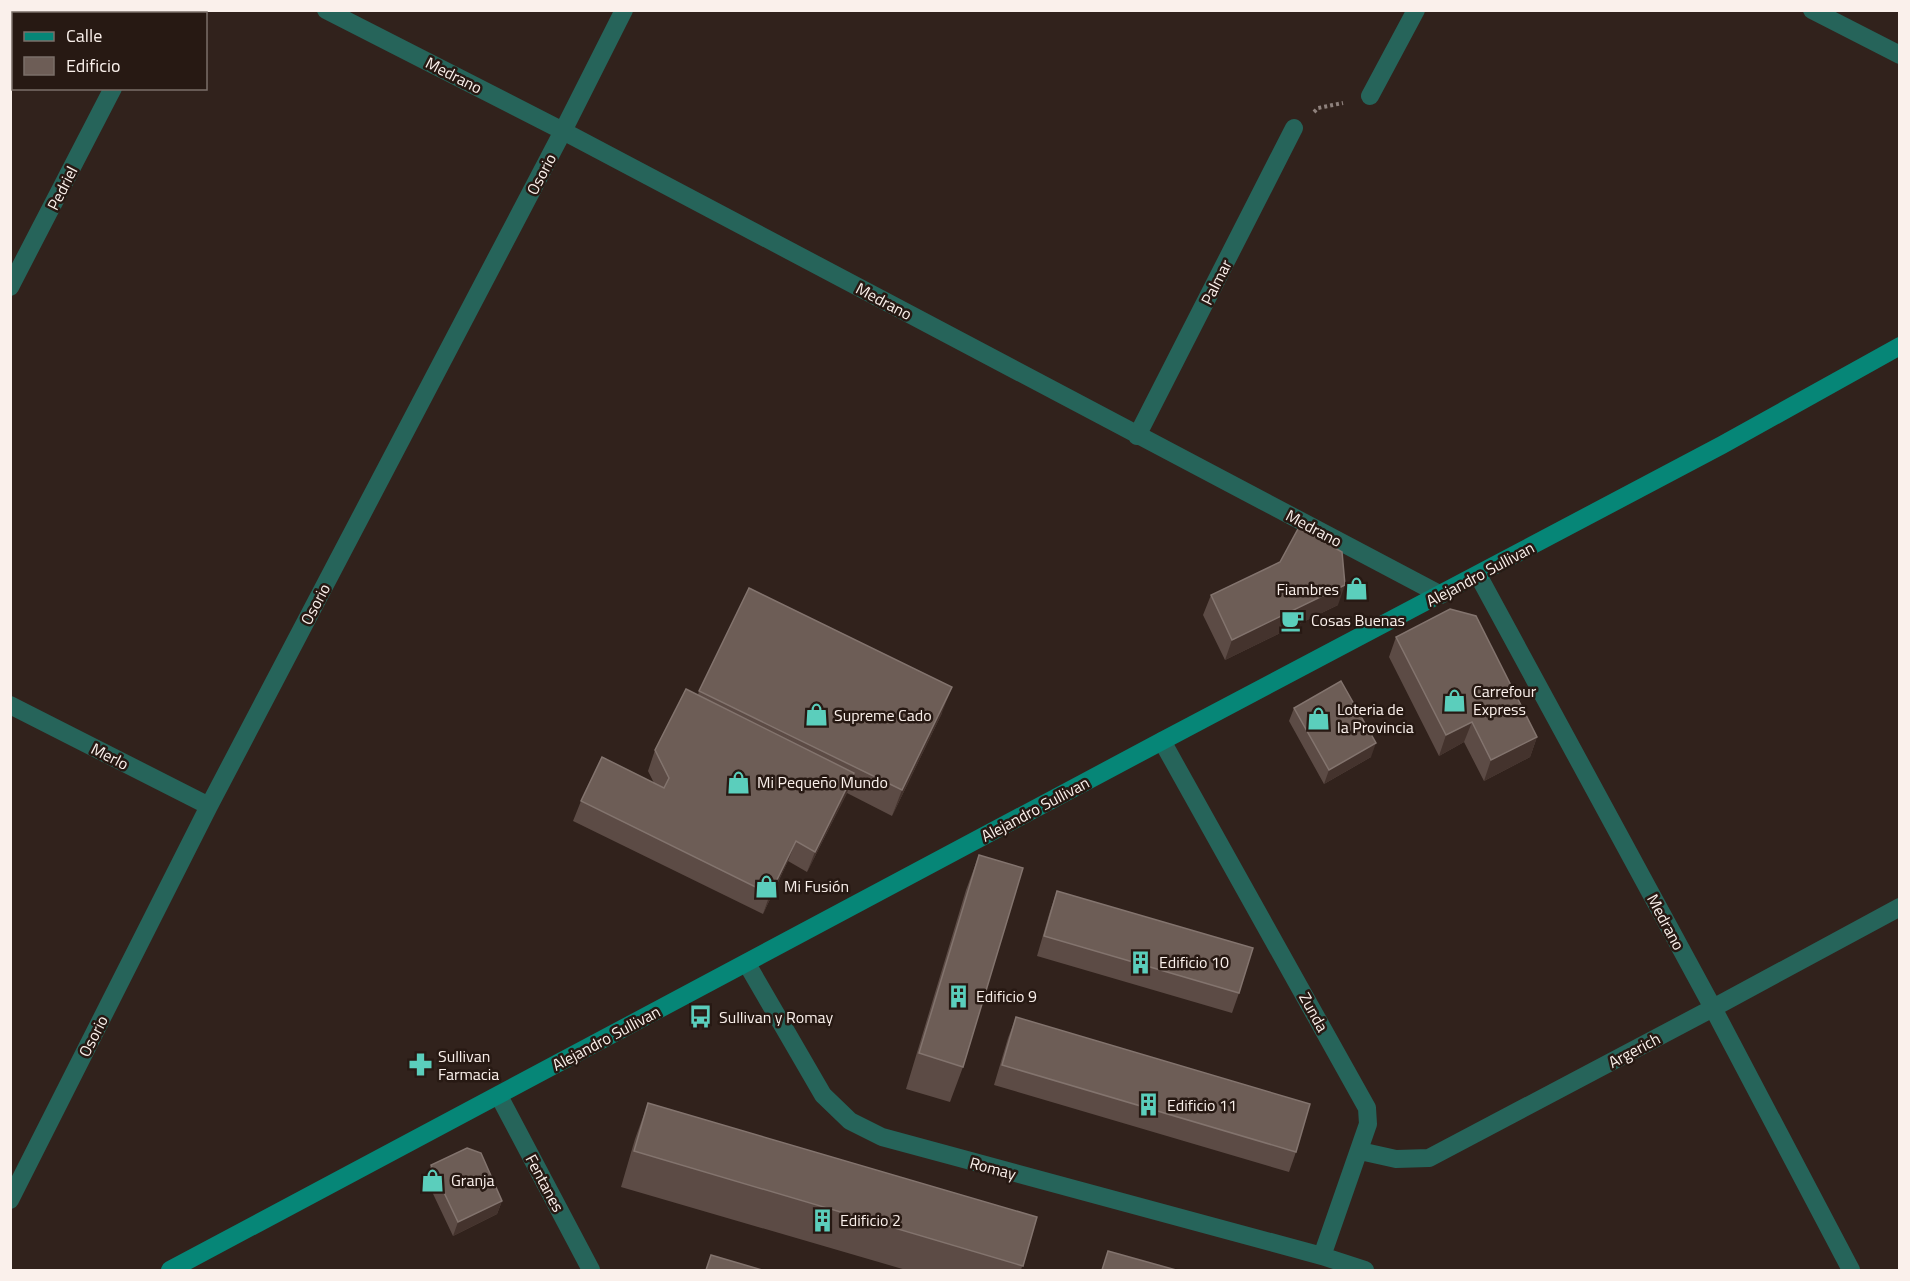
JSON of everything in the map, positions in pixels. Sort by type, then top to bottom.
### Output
[{"type":"street","name":"Medrano","points":[[326,10],[563,131],[1441,595]]},
{"type":"street","name":"Osorio","points":[[10,1200],[208,806],[563,131],[624,10]]},
{"type":"street","points":[[1370,96],[1416,10]]},
{"type":"street","points":[[1812,10],[1899,55]]},
{"type":"street","name":"Pedriel","points":[[10,286],[112,90]]},
{"type":"street","name":"Palmar","points":[[1137,436],[1294,128]]},
{"type":"street","name":"Alejandro Sullivan","points":[[170,1270],[1722,445],[1899,346]]},
{"type":"street","name":"Medrano","points":[[1478,575],[1713,1008],[1851,1270]]},
{"type":"street","name":"Merlo","points":[[10,705],[208,806]]},
{"type":"street","name":"Zunda","points":[[1162,741],[1367,1108],[1368,1124],[1360,1151],[1322,1256]]},
{"type":"street","name":"Argerich","points":[[1360,1151],[1396,1159],[1429,1158],[1899,907]]},
{"type":"street","name":"Romay","points":[[747,964],[823,1095],[850,1121],[882,1137],[1322,1256]]},
{"type":"street","name":"Fentanes","points":[[499,1096],[591,1270]]},
{"type":"street","points":[[1322,1256],[1365,1270]]},
{"type":"path","points":[[1294,128],[1318,108],[1370,96]]},
{"type":"building","points":[[1299,527],[1342,552],[1345,585],[1232,640],[1211,595],[1280,562]]},
{"type":"building","name":"Supreme Cado","points":[[749,588],[952,687],[902,790],[699,691]]},
{"type":"building","name":"Carrefour Express","points":[[1450,609],[1476,616],[1537,737],[1491,760],[1472,722],[1446,735],[1396,637]]},
{"type":"building","points":[[1341,681],[1376,743],[1329,770],[1294,708]]},
{"type":"building","points":[[686,689],[854,773],[815,852],[796,841],[770,894],[581,801],[602,757],[664,788],[669,778],[655,750]]},
{"type":"building","name":"Edificio 9","points":[[979,855],[1023,868],[963,1067],[919,1053]]},
{"type":"building","points":[[1057,891],[1253,948],[1239,993],[1044,936]]},
{"type":"building","points":[[1016,1017],[1310,1104],[1296,1152],[1002,1065]]},
{"type":"building","points":[[648,1103],[1037,1217],[1023,1266],[634,1151]]},
{"type":"building","points":[[467,1148],[481,1153],[502,1201],[458,1222],[431,1165]]},
{"type":"building","points":[[1108,1251],[1176,1270],[1102,1270]]},
{"type":"building","points":[[711,1255],[762,1270],[706,1270]]},
{"type":"place","name":"Fiambres","points":[[1357,589]]},
{"type":"place","name":"Cosas Buenas","points":[[1293,620]]},
{"type":"place","name":"Carrefour Express","points":[[1455,700]]},
{"type":"place","name":"Supreme Cado","points":[[816,715]]},
{"type":"place","name":"Loteria de la Provincia","points":[[1319,718]]},
{"type":"place","name":"Mi Pequeño Mundo","points":[[739,782]]},
{"type":"place","name":"Mi Fusión","points":[[766,886]]},
{"type":"place","name":"Edificio 10","points":[[1141,962]]},
{"type":"place","name":"Edificio 9","points":[[958,996]]},
{"type":"place","name":"Sullivan y Romay","points":[[701,1017]]},
{"type":"place","name":"Sullivan Farmacia","points":[[420,1065]]},
{"type":"place","name":"Edificio 11","points":[[1149,1105]]},
{"type":"place","name":"Granja","points":[[433,1180]]},
{"type":"place","name":"Edificio 2","points":[[822,1220]]}]
